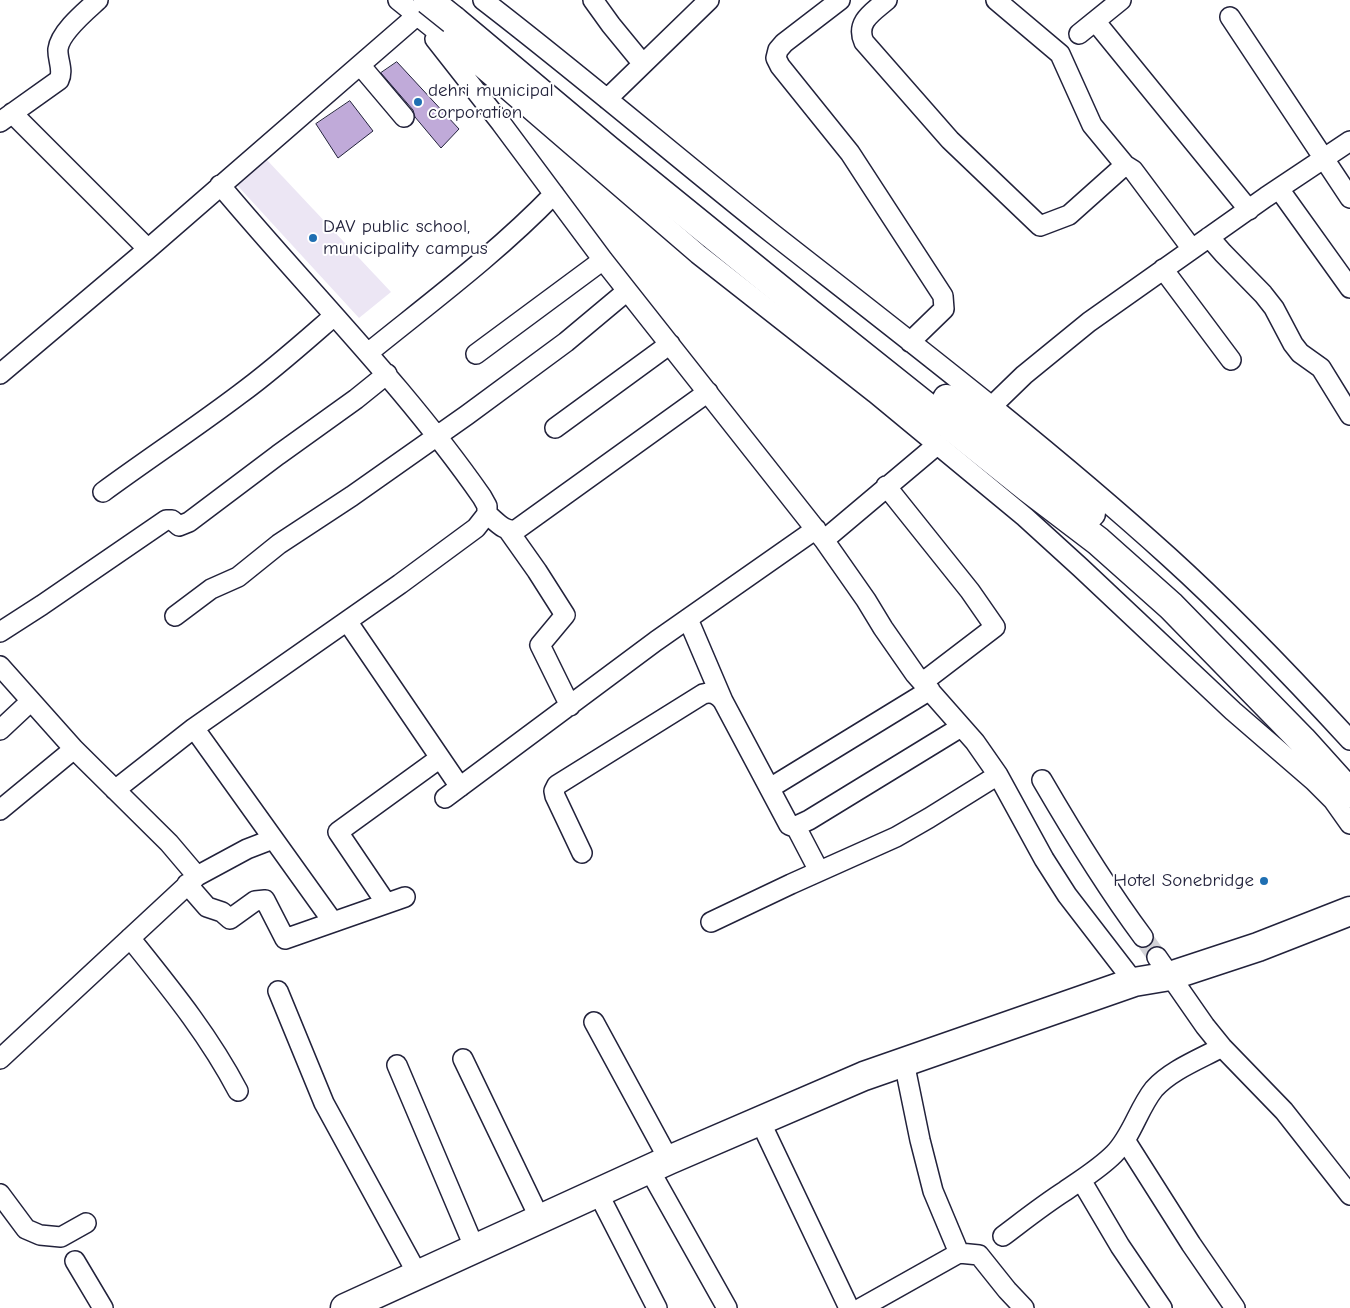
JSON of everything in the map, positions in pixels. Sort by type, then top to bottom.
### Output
[{"type":"highway","points":[[425,5],[464,6],[691,195],[1134,548],[1224,633],[1350,766]]},
{"type":"highway","points":[[464,6],[608,150],[809,314],[1098,541],[1171,606],[1302,740],[1350,793]]},
{"type":"highway","points":[[345,1308],[659,1165],[864,1076],[1134,982],[1163,967],[1258,947],[1350,911]]},
{"type":"street","points":[[98,0],[70,27],[58,46],[61,75],[59,80],[6,118],[148,249]]},
{"type":"street","points":[[398,0],[425,5],[475,62],[698,254],[938,444],[1032,523],[1233,711],[1314,781],[1333,800],[1350,824]]},
{"type":"street","points":[[593,0],[611,26],[642,64]]},
{"type":"street","points":[[608,99],[709,0]]},
{"type":"street","points":[[840,0],[784,43],[778,50],[776,58],[792,82],[850,153],[943,296],[944,309],[910,342]]},
{"type":"street","points":[[886,0],[862,25],[860,34],[864,42],[950,140],[1040,226],[1069,215],[1125,165]]},
{"type":"street","points":[[996,0],[1060,54],[1092,125],[1125,165],[1133,170],[1192,249]]},
{"type":"street","points":[[1079,34],[1120,0]]},
{"type":"street","points":[[0,374],[148,249],[360,65],[425,5]]},
{"type":"street","points":[[425,5],[554,194],[602,260],[820,535],[866,600],[883,628],[926,686],[998,775],[1044,859],[1067,895],[1134,982]]},
{"type":"street","points":[[464,6],[558,58],[1100,496],[1171,559],[1273,659],[1350,740]]},
{"type":"street","points":[[1230,16],[1350,198]]},
{"type":"street","points":[[1095,21],[1249,210]]},
{"type":"street","points":[[360,65],[404,118]]},
{"type":"street","points":[[991,407],[1024,375],[1088,322],[1350,141]]},
{"type":"street","points":[[220,185],[277,253],[387,374],[438,435],[482,497],[487,506],[488,514],[508,530],[537,571],[565,615],[540,645],[570,706]]},
{"type":"street","points":[[1279,189],[1350,288]]},
{"type":"street","points":[[368,353],[481,262],[554,194]]},
{"type":"street","points":[[1209,237],[1263,294],[1274,308],[1293,344],[1300,353],[1321,368],[1350,415]]},
{"type":"street","points":[[476,354],[602,260]]},
{"type":"street","points":[[1163,269],[1231,360]]},
{"type":"street","points":[[175,616],[211,589],[238,577],[280,544],[352,496],[534,366],[627,291]]},
{"type":"street","points":[[104,492],[241,394],[334,316]]},
{"type":"street","points":[[555,428],[670,344]]},
{"type":"street","points":[[0,632],[166,520],[172,520],[179,526],[189,522],[387,374]]},
{"type":"street","points":[[508,530],[516,530],[708,392]]},
{"type":"street","points":[[445,798],[688,618],[760,570],[820,535],[886,486],[938,444]]},
{"type":"street","points":[[770,788],[926,686],[995,627],[970,591],[886,486]]},
{"type":"street","points":[[115,790],[194,728],[476,528],[488,514]]},
{"type":"street","points":[[688,618],[723,701],[789,825],[796,827],[819,871]]},
{"type":"street","points":[[347,621],[460,786]]},
{"type":"street","points":[[0,666],[74,749],[169,843],[207,907],[222,912],[230,919],[255,901],[265,900],[285,939],[405,897]]},
{"type":"street","points":[[582,853],[555,796],[554,792],[557,785],[696,697],[712,693],[723,701]]},
{"type":"street","points":[[0,730],[31,701]]},
{"type":"street","points":[[796,827],[961,727]]},
{"type":"street","points":[[194,728],[333,922]]},
{"type":"street","points":[[0,810],[74,749]]},
{"type":"street","points":[[386,903],[338,832],[440,758]]},
{"type":"street","points":[[711,922],[896,837],[998,775]]},
{"type":"street","points":[[1042,780],[1082,849],[1116,901],[1143,937]]},
{"type":"street","points":[[0,1059],[192,880],[247,850],[273,839]]},
{"type":"street","points":[[130,938],[196,1021],[222,1060],[238,1091]]},
{"type":"street","points":[[1163,967],[1222,1047],[1284,1111],[1350,1195]]},
{"type":"street","points":[[278,991],[324,1103],[418,1274]]},
{"type":"street","points":[[594,1022],[727,1308]]},
{"type":"street","points":[[1003,1236],[1105,1163],[1116,1153],[1154,1090],[1164,1080],[1222,1047]]},
{"type":"street","points":[[463,1059],[540,1219]]},
{"type":"street","points":[[904,1062],[933,1192],[959,1254]]},
{"type":"street","points":[[397,1064],[475,1249]]},
{"type":"street","points":[[760,1121],[849,1308]]},
{"type":"street","points":[[1125,1140],[1235,1308]]},
{"type":"street","points":[[1081,1180],[1120,1246],[1162,1308]]},
{"type":"street","points":[[598,1193],[657,1308]]},
{"type":"street","points":[[0,1194],[26,1229],[40,1235],[61,1237],[86,1223]]},
{"type":"street","points":[[862,1308],[959,1254],[979,1255],[1024,1308]]},
{"type":"street","points":[[75,1261],[103,1308]]},
{"type":"shaded area","name":"DAV public school, municipality campus","points":[[267,160],[391,292],[359,318],[236,184]]},
{"type":"building","name":"dehri municipal corporation","points":[[397,62],[459,129],[441,148],[415,117],[413,110],[381,73]]},
{"type":"building","name":"dehri municipal corporation","points":[[350,101],[373,131],[338,158],[316,124]]},
{"type":"tunnel","points":[[1143,937],[1157,957]]},
{"type":"place","name":"dehri municipal corporation","points":[[418,102]]},
{"type":"place","name":"DAV public school, municipality campus","points":[[313,238]]},
{"type":"place","name":"Hotel Sonebridge","points":[[1264,881]]}]
